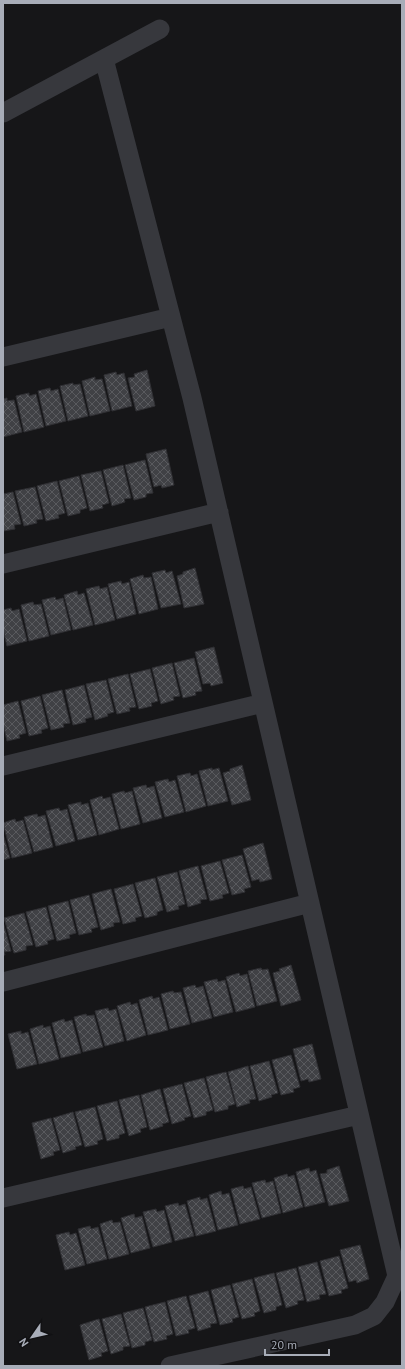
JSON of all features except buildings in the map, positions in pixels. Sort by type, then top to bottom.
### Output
[{"type":"street","points":[[3,113],[160,29]]},
{"type":"street","points":[[104,59],[192,398],[397,1276],[385,1302],[374,1316],[355,1325],[170,1366]]},
{"type":"street","points":[[3,357],[171,317]]},
{"type":"street","points":[[3,564],[219,512]]},
{"type":"street","points":[[3,766],[263,703]]},
{"type":"street","points":[[3,982],[310,902]]},
{"type":"street","points":[[3,1198],[359,1115]]}]
